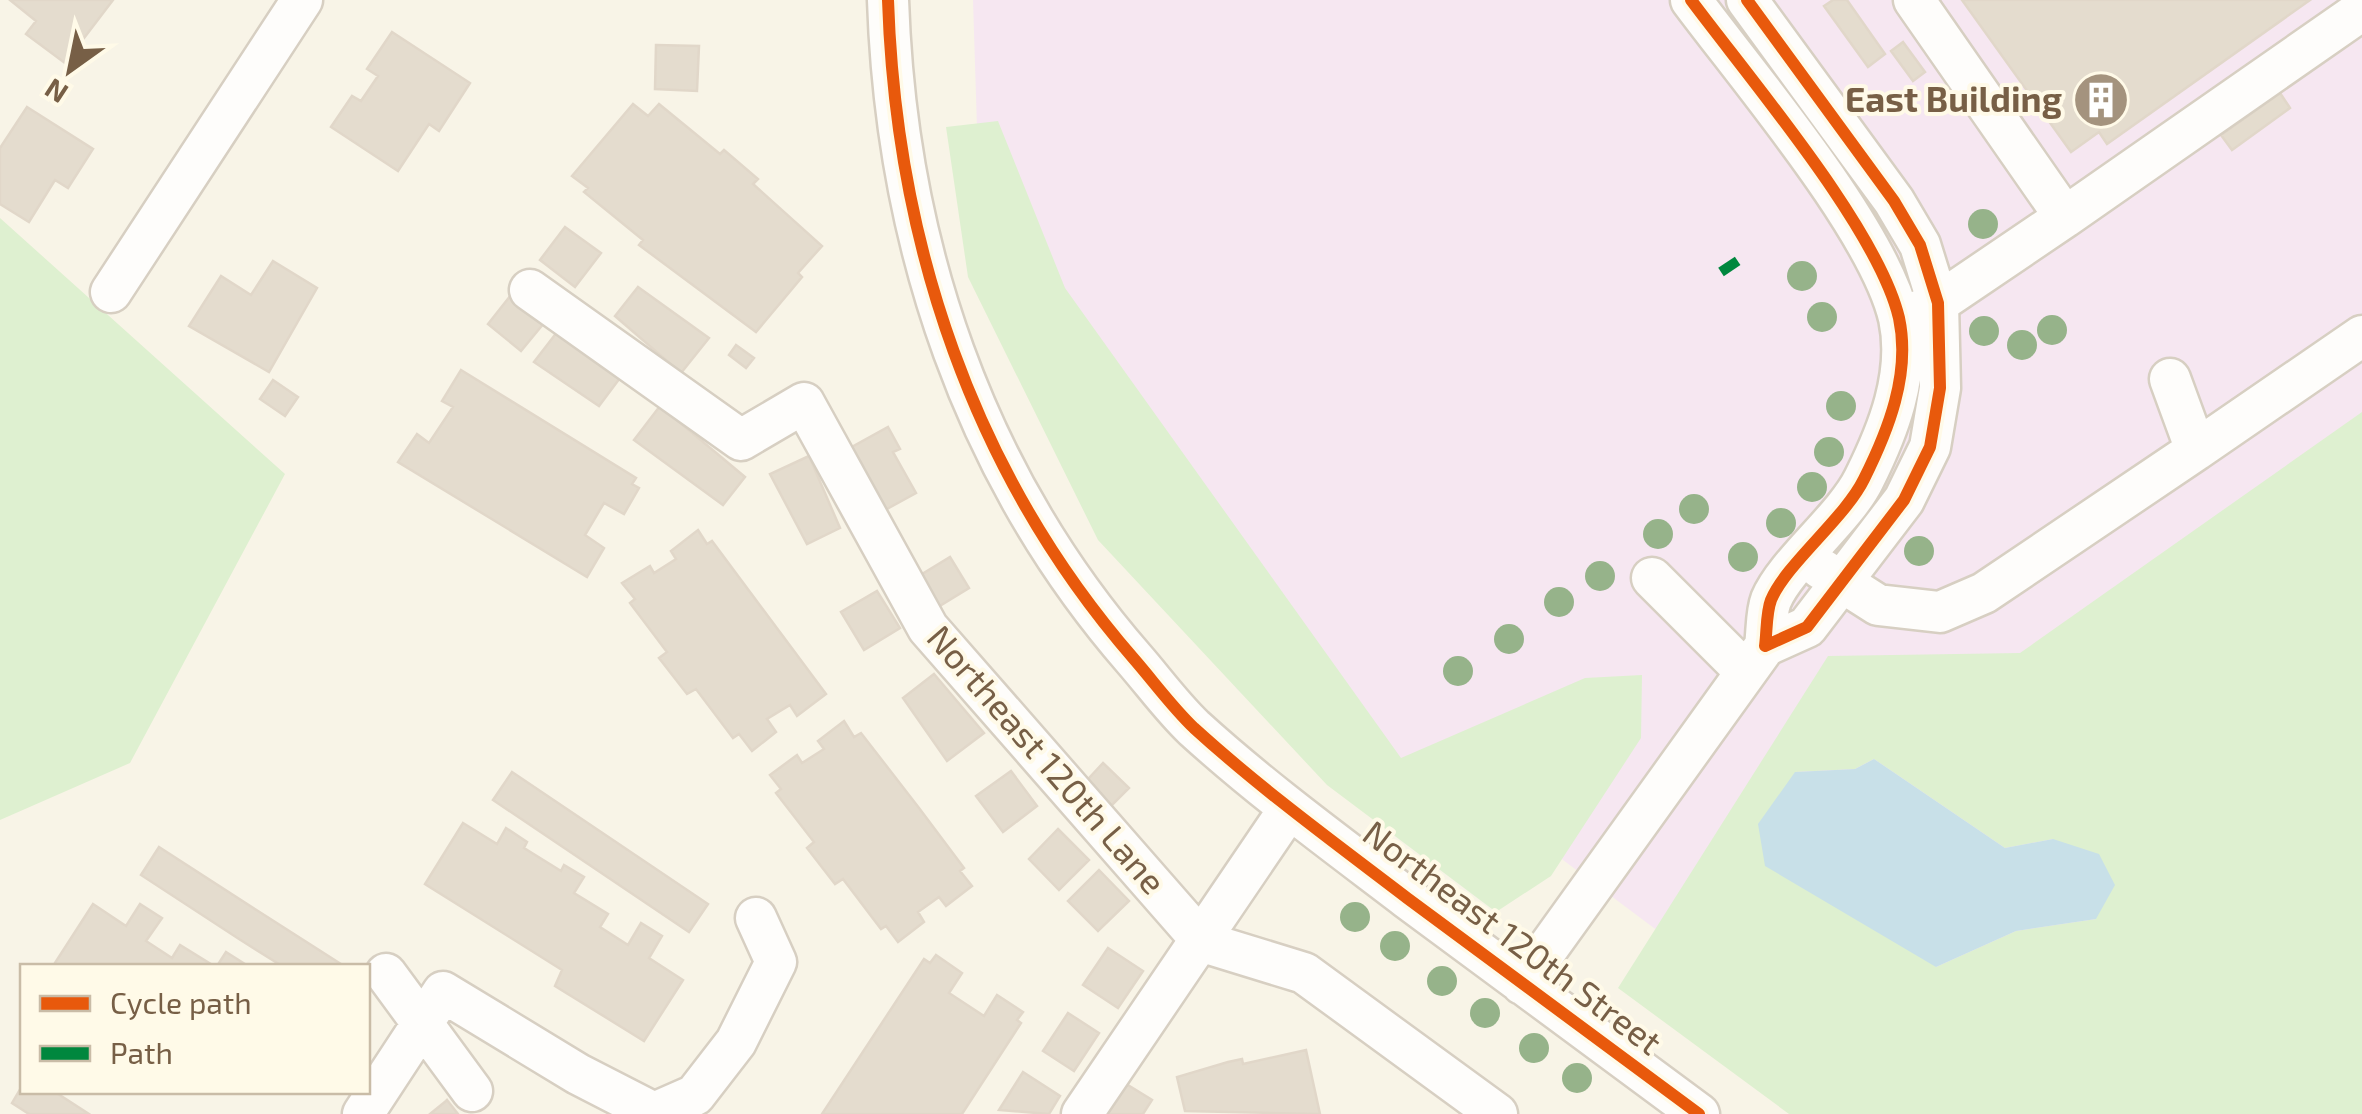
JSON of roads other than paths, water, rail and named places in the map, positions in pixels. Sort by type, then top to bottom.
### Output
[{"type":"street","name":"Northeast 120th Street","points":[[888,0],[891,84],[913,222],[943,328],[988,440],[1034,525],[1101,621],[1192,725],[1289,809],[1699,1114]]},
{"type":"street","points":[[1691,0],[1829,188],[1872,255],[1898,318],[1901,376],[1888,425],[1823,571]]},
{"type":"street","points":[[1522,984],[1756,659],[1771,600],[1823,571],[1904,500],[1930,447],[1940,388],[1938,303],[1920,245],[1894,201],[1747,0]]},
{"type":"street","points":[[1914,0],[2064,217]]},
{"type":"street","points":[[111,292],[293,3]]},
{"type":"street","points":[[1898,318],[1938,303],[2362,10]]},
{"type":"street","name":"Northeast 120th Lane","points":[[530,290],[741,440],[804,404],[928,628],[1202,942]]},
{"type":"street","points":[[1823,571],[1878,605],[1940,612],[1984,593],[2362,336]]},
{"type":"street","points":[[2170,378],[2196,450]]},
{"type":"street","points":[[1652,578],[1756,659]]},
{"type":"street","points":[[1082,1114],[1289,809]]},
{"type":"street","points":[[386,974],[432,1008],[654,1113],[695,1094],[736,1042],[776,962],[756,918]]},
{"type":"street","points":[[1202,942],[1304,973],[1497,1114]]},
{"type":"street","points":[[432,1008],[472,1092]]},
{"type":"street","points":[[363,1114],[432,1008]]},
{"type":"water","points":[[1874,759],[2005,848],[2053,839],[2099,854],[2115,885],[2096,919],[2016,931],[1936,967],[1765,866],[1758,824],[1795,772],[1855,769]]},
{"type":"place","name":"East Building","points":[[2101,100]]}]
